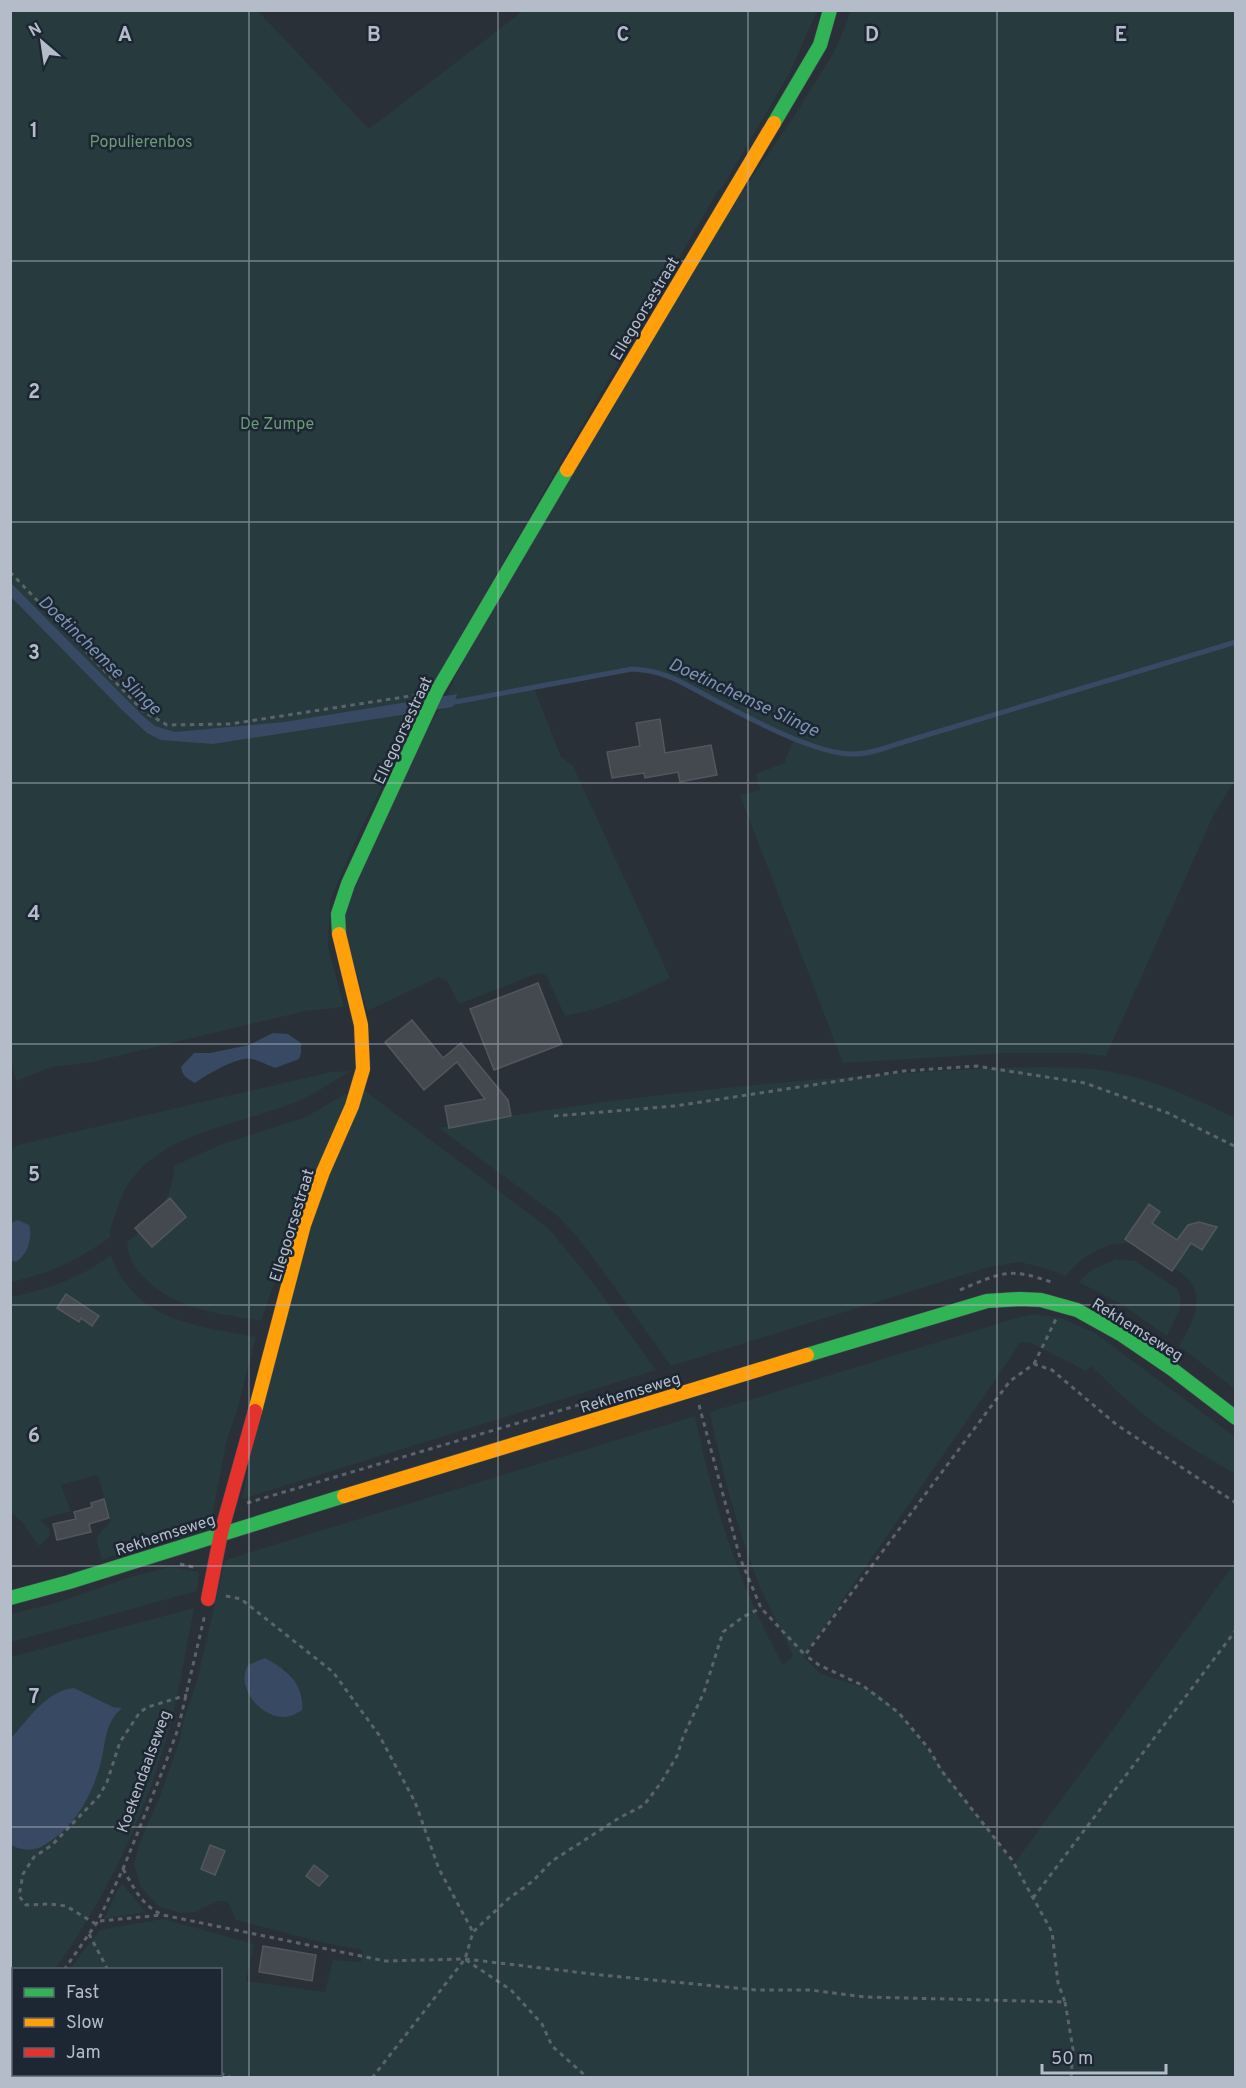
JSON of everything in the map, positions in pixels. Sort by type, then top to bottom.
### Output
[{"type":"street","name":"Ellegoorsestraat","points":[[221,1533],[304,1226],[323,1172],[352,1106],[363,1069],[361,1025],[339,935],[338,914],[348,884],[437,692],[469,634],[819,45],[830,10]]},
{"type":"street","name":"Rekhemseweg","points":[[10,1598],[987,1300],[1022,1298],[1043,1300],[1075,1308],[1128,1338],[1236,1418]]},
{"type":"street","points":[[208,1599],[221,1533]]},
{"type":"path","points":[[10,572],[143,711],[166,725],[230,724],[437,692]]},
{"type":"path","points":[[554,1116],[675,1106],[904,1071],[976,1066],[1085,1083],[1168,1113],[1236,1147]]},
{"type":"path","points":[[806,1655],[1010,1381],[1034,1364],[1063,1304]]},
{"type":"path","points":[[1034,1364],[1052,1370],[1117,1425],[1236,1503]]},
{"type":"path","points":[[695,1390],[740,1558],[761,1608],[806,1655],[819,1665],[862,1685],[899,1713],[929,1749],[941,1770],[1012,1860],[1052,1932],[1058,1983],[1065,2002],[1073,2049],[1071,2078]]},
{"type":"path","points":[[208,1599],[230,1596],[241,1599],[333,1672],[379,1734],[415,1802],[439,1869],[473,1932]]},
{"type":"path","name":"Koekendaalseweg","points":[[65,1968],[97,1923],[123,1869],[178,1729],[208,1599]]},
{"type":"path","points":[[372,2078],[465,1959],[473,1932],[508,1899],[533,1881],[552,1860],[644,1805],[677,1756],[683,1737],[704,1692],[723,1632],[743,1617],[761,1608]]},
{"type":"path","points":[[1033,1898],[1236,1630]]},
{"type":"path","points":[[163,1914],[97,1923],[66,1906],[26,1905],[19,1896],[23,1874],[34,1857],[52,1845],[99,1796],[107,1782],[120,1742],[140,1712],[148,1707],[187,1695]]},
{"type":"path","points":[[123,1869],[137,1894],[153,1910],[163,1914],[385,1961],[465,1959],[601,1976],[757,1990],[810,1990],[865,1997],[1065,2002]]},
{"type":"path","points":[[89,1934],[107,1968]]},
{"type":"path","points":[[465,1959],[511,1990],[542,2024],[552,2046],[588,2078]]},
{"type":"green space","name":"De Zumpe","points":[[10,11],[258,11],[369,129],[523,11],[817,11],[790,72],[721,190],[719,189],[416,713],[418,713],[359,833],[330,901],[328,947],[344,1007],[305,1011],[92,1062],[52,1067],[16,1081],[10,1056]]},
{"type":"green space","points":[[851,11],[1235,11],[1235,780],[1213,816],[1106,1056],[1076,1053],[1009,1053],[843,1063],[740,795],[760,790],[756,774],[784,763],[794,739],[671,678],[656,672],[632,669],[534,688],[561,757],[573,766],[670,978],[619,1001],[565,1016],[546,975],[538,973],[459,1004],[447,981],[439,977],[367,1011],[346,933],[346,907],[420,742],[439,710],[453,707],[456,694],[447,695],[462,663],[728,212],[793,118],[831,57]]},
{"type":"green space","points":[[1043,1067],[1092,1069],[1135,1077],[1186,1095],[1235,1118],[1235,1389],[1179,1346],[1192,1321],[1196,1307],[1196,1294],[1192,1284],[1169,1264],[1145,1249],[1130,1244],[1109,1245],[1099,1249],[1072,1268],[1065,1276],[1020,1262],[989,1267],[671,1366],[579,1239],[559,1217],[439,1128],[593,1104],[748,1086],[923,1072]]},
{"type":"green space","points":[[350,1071],[298,1101],[221,1126],[170,1147],[148,1162],[131,1181],[118,1206],[110,1237],[87,1253],[63,1265],[11,1282],[10,1260],[15,1262],[23,1256],[30,1238],[11,1223],[11,1149],[18,1145],[331,1072]]},
{"type":"green space","points":[[365,1091],[548,1228],[591,1280],[656,1370],[242,1499],[252,1448],[324,1181]]},
{"type":"green space","points":[[347,1093],[343,1111],[295,1223],[261,1321],[213,1312],[182,1303],[154,1287],[139,1272],[130,1256],[127,1242],[160,1210],[170,1190],[174,1166],[222,1144],[306,1117]]},
{"type":"green space","points":[[111,1255],[121,1277],[135,1294],[151,1307],[190,1324],[256,1337],[236,1414],[227,1439],[211,1522],[102,1560],[96,1538],[111,1521],[98,1475],[61,1486],[71,1511],[40,1520],[50,1529],[49,1536],[39,1546],[22,1522],[11,1512],[10,1297],[63,1282]]},
{"type":"green space","points":[[1116,1259],[1135,1261],[1177,1289],[1181,1298],[1179,1311],[1167,1336],[1121,1304],[1079,1282],[1092,1270]]},
{"type":"green space","points":[[1034,1314],[1061,1318],[1095,1333],[1235,1437],[1235,1474],[1153,1422],[1091,1366],[1086,1371],[1031,1343],[1020,1342],[803,1657],[821,1674],[876,1692],[900,1713],[1014,1864],[1235,1563],[1235,2077],[11,2078],[10,2050],[12,2047],[12,2076],[222,2076],[222,1968],[71,1968],[99,1931],[104,1929],[163,1919],[254,1944],[246,1981],[325,1992],[333,1960],[361,1962],[363,1950],[325,1943],[236,1920],[228,1902],[217,1901],[195,1912],[182,1913],[158,1906],[141,1887],[134,1864],[139,1844],[160,1796],[180,1739],[183,1722],[197,1681],[225,1560],[695,1416],[719,1513],[740,1574],[783,1665],[793,1656],[761,1589],[745,1546],[725,1480],[710,1412]],"holes":[[[285,1668],[300,1689],[303,1699],[260,1708],[244,1687]]]},
{"type":"green space","points":[[170,1567],[199,1572],[197,1591],[11,1642],[11,1614],[56,1603],[130,1577]]},
{"type":"green space","points":[[194,1608],[170,1726],[156,1773],[133,1832],[105,1889],[56,1968],[12,1968],[11,2031],[11,1844],[23,1850],[41,1847],[56,1838],[75,1819],[98,1771],[109,1725],[121,1708],[113,1708],[74,1688],[41,1705],[11,1738],[11,1657]]},
{"type":"green space","points":[[122,1883],[145,1912],[104,1919],[118,1889]]},
{"type":"water","points":[[10,582],[143,716],[155,726],[175,732],[284,722],[457,694],[453,707],[213,744],[161,740],[147,733],[122,710],[11,597]]},
{"type":"water","points":[[273,1033],[288,1034],[301,1043],[299,1059],[275,1068],[252,1059],[240,1060],[195,1083],[183,1073],[181,1067],[194,1053],[210,1053],[249,1045]]},
{"type":"water","points":[[18,1220],[29,1225],[30,1235],[26,1251],[15,1262],[11,1260],[11,1223]]},
{"type":"water","points":[[265,1658],[287,1672],[297,1685],[302,1710],[294,1715],[285,1717],[267,1713],[259,1707],[248,1692],[245,1674],[248,1665]]},
{"type":"water","points":[[74,1688],[113,1707],[122,1708],[110,1725],[98,1772],[88,1798],[73,1821],[53,1840],[41,1847],[29,1850],[17,1848],[10,1844],[11,1738],[47,1700],[64,1690]]},
{"type":"building","points":[[660,719],[665,753],[711,745],[717,775],[680,782],[678,772],[645,778],[644,773],[612,778],[607,752],[640,746],[636,723]]},
{"type":"building","points":[[538,983],[562,1044],[494,1070],[470,1009]]},
{"type":"building","points":[[412,1020],[443,1058],[461,1043],[508,1100],[511,1116],[449,1128],[445,1106],[485,1099],[457,1062],[424,1090],[385,1042]]},
{"type":"building","points":[[170,1198],[186,1217],[152,1247],[135,1228]]},
{"type":"building","points":[[1149,1204],[1160,1212],[1152,1223],[1177,1240],[1188,1225],[1199,1222],[1217,1227],[1202,1250],[1191,1243],[1172,1271],[1125,1239]]},
{"type":"building","points":[[66,1294],[99,1316],[92,1326],[81,1318],[79,1322],[57,1308]]},
{"type":"building","points":[[104,1499],[109,1518],[89,1524],[91,1532],[57,1540],[53,1524],[76,1519],[74,1512],[92,1507],[91,1503]]},
{"type":"building","points":[[210,1845],[225,1851],[215,1875],[201,1869]]},
{"type":"building","points":[[314,1865],[328,1876],[319,1886],[306,1876]]},
{"type":"building","points":[[263,1946],[316,1955],[312,1981],[259,1972]]},
{"type":"waterway","name":"Doetinchemse Slinge","points":[[450,703],[632,669],[644,670],[677,680],[790,737],[836,752],[861,754],[1236,642]]},
{"type":"traffic: fast","points":[[774,123],[820,45],[830,10]]},
{"type":"traffic: fast","points":[[339,934],[338,914],[348,884],[437,691],[567,470]]},
{"type":"traffic: fast","points":[[807,1355],[987,1301],[1041,1300],[1077,1310],[1122,1335],[1172,1369],[1236,1418]]},
{"type":"traffic: fast","points":[[10,1598],[69,1582],[344,1496]]},
{"type":"traffic: slow","points":[[567,470],[774,123]]},
{"type":"traffic: slow","points":[[255,1411],[304,1225],[323,1172],[352,1106],[363,1069],[361,1025],[339,934]]},
{"type":"traffic: slow","points":[[344,1496],[807,1355]]},
{"type":"traffic: jam","points":[[208,1599],[221,1533],[255,1411]]},
{"type":"park label","name":"Populierenbos","points":[[141,141]]}]
